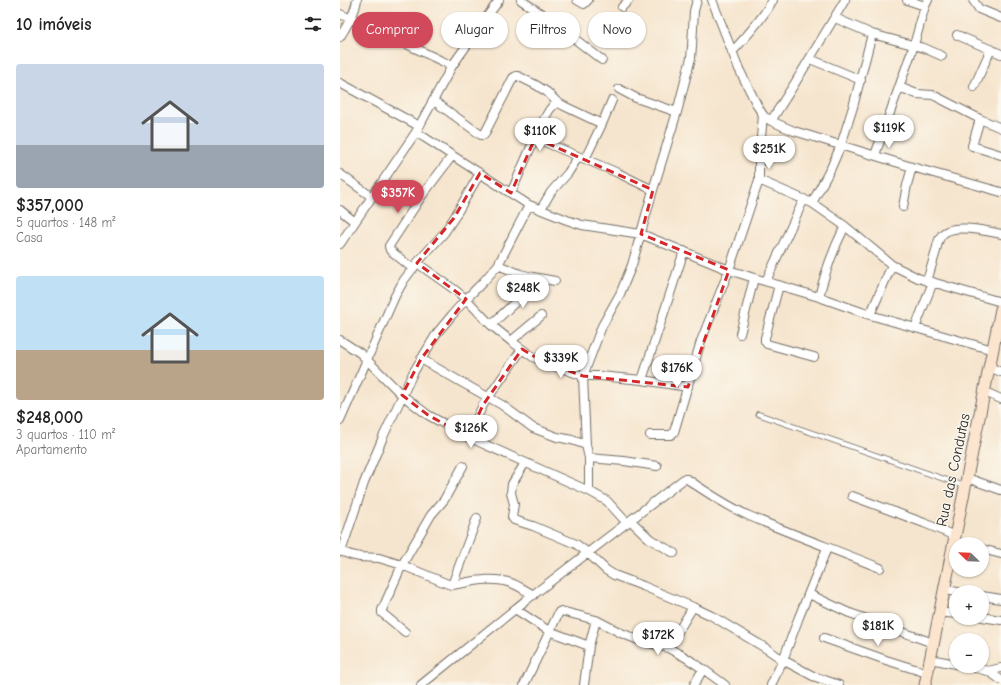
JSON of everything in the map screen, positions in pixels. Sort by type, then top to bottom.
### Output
[{"type":"street","points":[[340,37],[350,19],[357,0]]},
{"type":"street","points":[[340,244],[418,129],[452,66],[499,0]]},
{"type":"street","points":[[521,0],[549,19],[602,60]]},
{"type":"street","points":[[577,0],[584,4],[588,0]]},
{"type":"street","points":[[622,7],[629,0]]},
{"type":"street","points":[[589,491],[589,458],[586,445],[583,376],[602,326],[620,294],[632,265],[690,58],[694,11],[697,0]]},
{"type":"street","points":[[712,0],[739,69],[758,107],[771,121],[794,131],[1001,192]]},
{"type":"street","points":[[732,52],[748,36],[773,0]]},
{"type":"street","points":[[771,121],[845,0]]},
{"type":"street","points":[[875,155],[914,45],[927,3],[907,0]]},
{"type":"street","points":[[973,0],[979,9],[1001,18]]},
{"type":"street","points":[[340,14],[452,66]]},
{"type":"street","points":[[835,18],[872,34],[924,48],[942,56]]},
{"type":"street","points":[[812,203],[831,168],[841,145],[861,80],[872,34]]},
{"type":"street","points":[[957,34],[1001,54]]},
{"type":"street","points":[[974,87],[991,49]]},
{"type":"street","points":[[810,59],[861,80]]},
{"type":"street","points":[[434,101],[482,135],[484,134],[513,78],[518,76],[541,88],[550,94],[557,102],[602,124]]},
{"type":"street","points":[[340,83],[418,129],[452,156],[540,210],[582,225],[641,234],[729,270],[819,297],[870,315],[992,350]]},
{"type":"street","points":[[899,87],[917,94],[933,95],[1001,128]]},
{"type":"street","points":[[619,90],[636,98],[676,112]]},
{"type":"street","points":[[540,210],[551,192],[582,158],[602,124],[612,100]]},
{"type":"street","points":[[511,193],[540,126],[550,109],[557,102]]},
{"type":"street","points":[[650,435],[673,434],[702,341],[729,270],[759,180],[759,160],[764,115]]},
{"type":"street","points":[[980,119],[972,146],[1001,155]]},
{"type":"street","points":[[535,138],[618,173],[653,190]]},
{"type":"street","points":[[452,156],[421,197],[389,246],[390,250],[455,290],[466,299],[491,325],[533,357],[583,376],[642,380],[688,387]]},
{"type":"street","points":[[903,207],[912,167]]},
{"type":"street","points":[[340,421],[395,296],[404,280],[444,233],[480,173]]},
{"type":"street","points":[[340,174],[372,197]]},
{"type":"street","points":[[759,180],[812,203],[845,226],[892,264],[918,278],[1001,302]]},
{"type":"street","points":[[766,281],[804,199]]},
{"type":"street","points":[[530,205],[498,264],[437,333],[420,359],[402,395],[364,482],[341,551],[360,557],[379,558],[402,565],[452,585],[483,580],[496,581],[510,583],[534,595]]},
{"type":"street","points":[[340,210],[355,222]]},
{"type":"street","points":[[819,297],[828,264],[845,226]]},
{"type":"street","points":[[915,328],[930,282],[941,236],[946,231],[954,229],[976,229],[1001,234]]},
{"type":"street","points":[[642,380],[684,251]]},
{"type":"street","points":[[498,264],[520,274],[555,281]]},
{"type":"street","points":[[870,315],[892,264]]},
{"type":"street","points":[[491,325],[524,294],[530,287],[533,277]]},
{"type":"street","points":[[740,334],[754,278]]},
{"type":"street","points":[[779,285],[765,341],[768,344],[814,357]]},
{"type":"street","points":[[511,341],[541,316]]},
{"type":"street","name":"Rua das Condutas","points":[[957,537],[966,482],[1000,316]]},
{"type":"street","points":[[340,340],[360,353],[402,395],[428,415],[468,437],[589,491],[607,501],[650,539],[674,553]]},
{"type":"street","points":[[468,437],[481,408],[522,349]]},
{"type":"street","points":[[420,359],[507,408],[533,428],[557,437],[586,445]]},
{"type":"street","points":[[990,367],[1001,372]]},
{"type":"street","points":[[985,392],[1001,399]]},
{"type":"street","points":[[589,458],[657,466]]},
{"type":"street","points":[[525,463],[512,484],[511,492],[514,504],[514,520],[533,526],[576,544],[614,576],[643,586],[712,616],[783,660],[813,676],[839,685]]},
{"type":"street","points":[[405,632],[382,613],[382,610],[402,565],[431,515],[444,500],[463,466]]},
{"type":"street","points":[[422,685],[515,609],[684,479],[746,514],[827,548],[880,568]]},
{"type":"street","points":[[966,482],[1001,490]]},
{"type":"street","points":[[852,496],[924,523],[949,537]]},
{"type":"street","points":[[452,585],[477,518]]},
{"type":"street","points":[[771,685],[783,660],[827,548]]},
{"type":"street","points":[[989,551],[1001,554]]},
{"type":"street","name":"Rua das Condutas","points":[[925,685],[949,570]]},
{"type":"street","points":[[944,590],[949,591]]},
{"type":"street","points":[[809,594],[847,612],[933,643]]},
{"type":"street","points":[[989,597],[1001,599]]},
{"type":"street","points":[[668,648],[693,607]]},
{"type":"street","points":[[515,609],[549,631],[590,646]]},
{"type":"street","points":[[524,685],[549,631],[559,612],[561,611],[596,620],[641,641],[668,648],[685,657],[725,685]]},
{"type":"street","points":[[939,612],[949,613]]},
{"type":"street","points":[[989,618],[1001,620]]},
{"type":"street","points":[[584,685],[596,620]]},
{"type":"street","points":[[824,638],[928,673]]},
{"type":"street","points":[[930,659],[949,663]]},
{"type":"street","points":[[989,671],[1001,668]]},
{"type":"street","points":[[694,685],[703,669]]},
{"type":"street","points":[[989,672],[1001,680]]},
{"type":"lane","points":[[758,414],[966,482]]},
{"type":"highlighted area","points":[[535,138],[653,190],[641,234],[729,270],[688,387],[583,376],[542,361],[522,349],[483,405],[468,437],[428,415],[402,395],[421,359],[466,299],[417,263],[454,218],[480,173],[511,193]]}]
